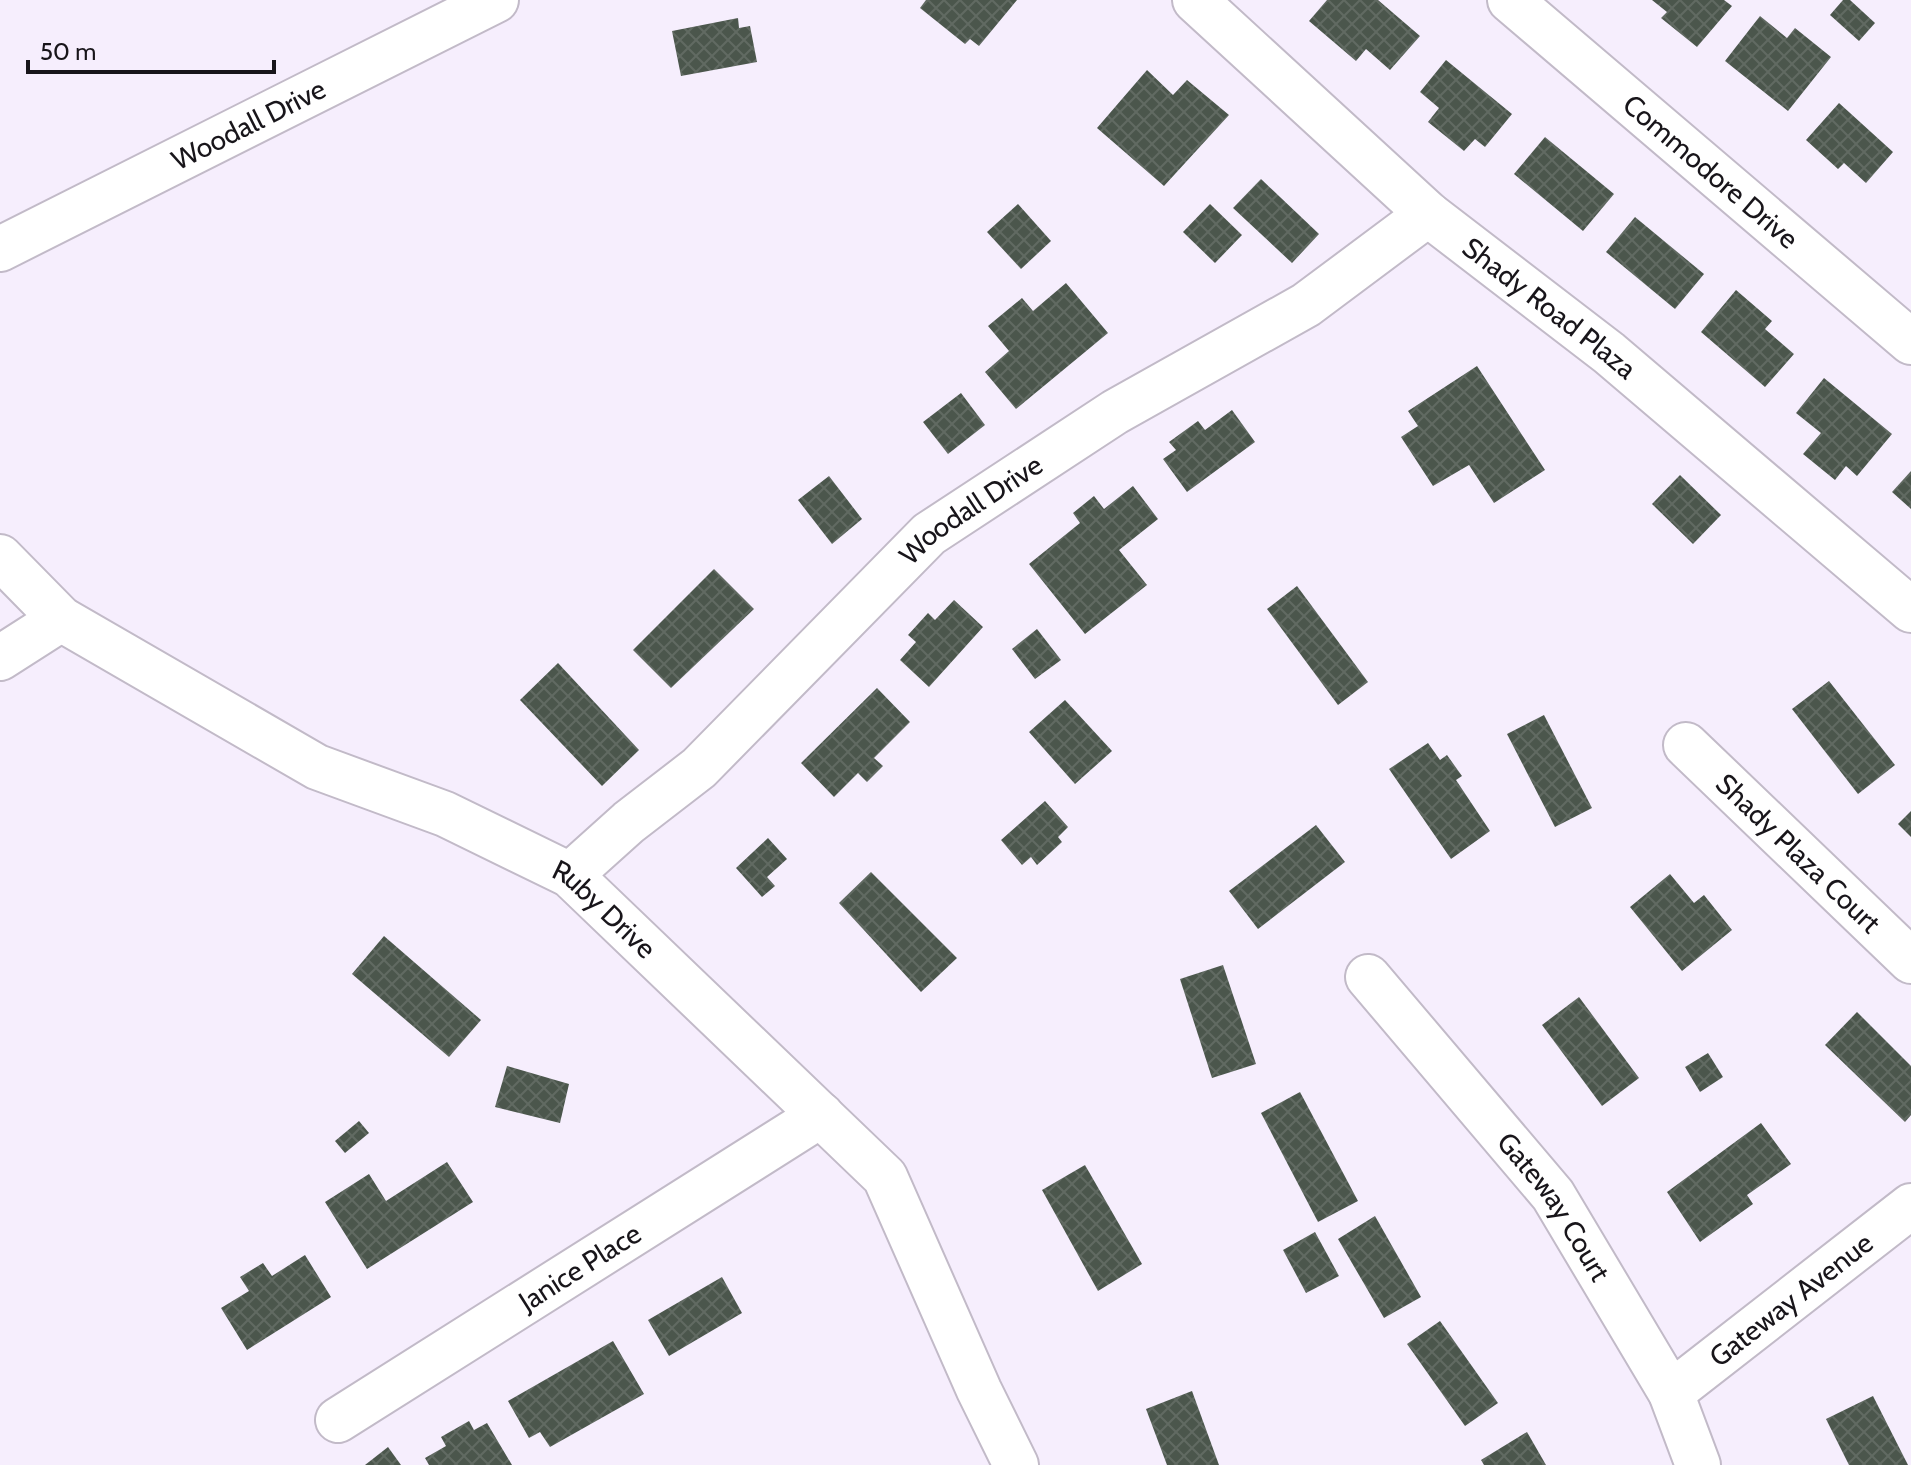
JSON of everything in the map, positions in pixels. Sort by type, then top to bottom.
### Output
[{"type":"street","name":"Woodall Drive","points":[[0,249],[496,0]]},
{"type":"street","name":"Shady Road Plaza","points":[[1195,0],[1428,214],[1609,353],[1911,610]]},
{"type":"street","name":"Commodore Drive","points":[[1510,0],[1911,342]]},
{"type":"street","name":"Woodall Drive","points":[[570,875],[629,822],[699,768],[929,534],[1115,412],[1306,305],[1428,214]]},
{"type":"street","name":"Ruby Drive","points":[[0,557],[61,619],[317,767],[445,814],[570,875],[885,1177],[979,1390],[1016,1465]]},
{"type":"street","points":[[0,658],[61,619]]},
{"type":"street","name":"Shady Plaza Court","points":[[1686,745],[1911,961]]},
{"type":"street","name":"Gateway Court","points":[[1368,977],[1553,1195],[1671,1393],[1698,1465]]},
{"type":"street","name":"Janice Place","points":[[338,1420],[821,1115]]},
{"type":"street","name":"Gateway Avenue","points":[[1671,1393],[1911,1206]]},
{"type":"building","points":[[926,0],[1017,0],[979,46],[970,39],[965,44],[920,8]]},
{"type":"building","points":[[1327,0],[1378,0],[1420,36],[1390,70],[1366,49],[1356,61],[1309,21]]},
{"type":"building","points":[[1652,0],[1724,0],[1732,6],[1697,47],[1661,18],[1667,12]]},
{"type":"building","points":[[1843,0],[1850,0],[1875,23],[1859,41],[1830,15]]},
{"type":"building","points":[[1760,16],[1787,38],[1795,28],[1831,57],[1788,111],[1725,61]]},
{"type":"building","points":[[738,18],[739,28],[750,26],[757,62],[681,76],[672,31]]},
{"type":"building","points":[[1446,60],[1512,114],[1485,147],[1475,139],[1464,151],[1428,122],[1439,108],[1420,92]]},
{"type":"building","points":[[1147,70],[1173,95],[1187,80],[1229,115],[1164,186],[1097,128]]},
{"type":"building","points":[[1839,103],[1893,152],[1866,183],[1844,163],[1838,169],[1806,140]]},
{"type":"building","points":[[1545,137],[1614,194],[1583,231],[1514,174]]},
{"type":"building","points":[[1261,179],[1319,234],[1292,263],[1233,208]]},
{"type":"building","points":[[1018,204],[1051,241],[1021,269],[987,232]]},
{"type":"building","points":[[1210,204],[1242,235],[1215,263],[1183,232]]},
{"type":"building","points":[[1635,217],[1704,274],[1675,309],[1606,252]]},
{"type":"building","points":[[1066,283],[1108,333],[1016,409],[985,372],[1009,351],[988,326],[1022,298],[1033,311]]},
{"type":"building","points":[[1736,290],[1772,321],[1765,329],[1794,354],[1765,387],[1701,332]]},
{"type":"building","points":[[1477,366],[1545,470],[1494,503],[1469,465],[1433,486],[1401,437],[1418,426],[1408,411]]},
{"type":"building","points":[[1824,378],[1892,434],[1857,476],[1846,466],[1835,480],[1803,454],[1821,433],[1796,413]]},
{"type":"building","points":[[961,393],[985,425],[948,454],[923,422]]},
{"type":"building","points":[[1232,410],[1255,442],[1187,492],[1163,459],[1176,450],[1169,442],[1198,421],[1205,430]]},
{"type":"building","points":[[1911,471],[1911,509],[1892,492]]},
{"type":"building","points":[[1680,475],[1721,515],[1693,544],[1652,504]]},
{"type":"building","points":[[829,476],[862,519],[832,544],[798,500]]},
{"type":"building","points":[[1133,486],[1158,519],[1119,550],[1147,585],[1085,634],[1029,564],[1080,523],[1073,513],[1094,496],[1104,509]]},
{"type":"building","points":[[714,569],[754,609],[671,688],[633,650]]},
{"type":"building","points":[[1297,586],[1368,682],[1338,705],[1267,609]]},
{"type":"building","points":[[954,600],[983,627],[929,687],[900,660],[916,642],[908,635],[928,613],[935,620]]},
{"type":"building","points":[[1037,629],[1061,660],[1035,679],[1012,649]]},
{"type":"building","points":[[558,663],[639,750],[602,786],[520,700]]},
{"type":"building","points":[[1829,681],[1895,765],[1858,794],[1792,709]]},
{"type":"building","points":[[877,688],[910,722],[874,758],[883,766],[867,782],[858,773],[834,797],[801,763]]},
{"type":"building","points":[[1065,700],[1112,751],[1075,784],[1029,732]]},
{"type":"building","points":[[1544,715],[1592,808],[1555,827],[1507,734]]},
{"type":"building","points":[[1428,743],[1440,760],[1447,755],[1462,776],[1456,780],[1490,831],[1451,859],[1389,769]]},
{"type":"building","points":[[1045,801],[1068,827],[1058,837],[1062,842],[1037,865],[1031,857],[1022,865],[1001,840]]},
{"type":"building","points":[[1911,811],[1911,837],[1898,824]]},
{"type":"building","points":[[1316,825],[1345,862],[1258,929],[1229,891]]},
{"type":"building","points":[[768,838],[787,859],[767,877],[775,886],[762,897],[736,868]]},
{"type":"building","points":[[871,872],[957,958],[921,992],[839,903]]},
{"type":"building","points":[[1670,874],[1694,903],[1704,895],[1732,930],[1682,971],[1630,907]]},
{"type":"building","points":[[384,936],[481,1020],[449,1057],[352,974]]},
{"type":"building","points":[[1223,965],[1256,1064],[1212,1078],[1180,979]]},
{"type":"building","points":[[1579,997],[1639,1078],[1602,1106],[1542,1025]]},
{"type":"building","points":[[1857,1012],[1911,1066],[1911,1115],[1905,1122],[1825,1045]]},
{"type":"building","points":[[1708,1053],[1723,1077],[1700,1092],[1685,1067]]},
{"type":"building","points":[[507,1066],[569,1084],[560,1123],[495,1107]]},
{"type":"building","points":[[1300,1092],[1358,1201],[1318,1222],[1261,1113]]},
{"type":"building","points":[[359,1121],[369,1133],[345,1153],[335,1141]]},
{"type":"building","points":[[1761,1123],[1791,1164],[1747,1195],[1753,1204],[1700,1242],[1667,1192]]},
{"type":"building","points":[[447,1162],[473,1202],[367,1269],[325,1202],[369,1174],[386,1201]]},
{"type":"building","points":[[1085,1165],[1142,1264],[1098,1291],[1042,1190]]},
{"type":"building","points":[[1375,1216],[1421,1297],[1384,1318],[1338,1239]]},
{"type":"building","points":[[1315,1232],[1339,1276],[1306,1293],[1283,1250]]},
{"type":"building","points":[[305,1255],[331,1297],[247,1350],[221,1308],[249,1291],[240,1277],[263,1263],[272,1276]]},
{"type":"building","points":[[722,1277],[742,1313],[669,1356],[648,1320]]},
{"type":"building","points":[[1440,1321],[1498,1403],[1465,1426],[1407,1344]]},
{"type":"building","points":[[613,1341],[644,1394],[550,1447],[540,1432],[529,1438],[508,1401]]},
{"type":"building","points":[[1192,1391],[1219,1465],[1167,1465],[1146,1409]]},
{"type":"building","points":[[1873,1396],[1908,1465],[1849,1465],[1826,1419]]},
{"type":"building","points":[[469,1421],[474,1430],[487,1423],[512,1465],[429,1465],[425,1458],[446,1446],[441,1437]]},
{"type":"building","points":[[1527,1432],[1546,1465],[1484,1465],[1481,1460]]},
{"type":"building","points":[[388,1447],[401,1465],[365,1465]]}]
